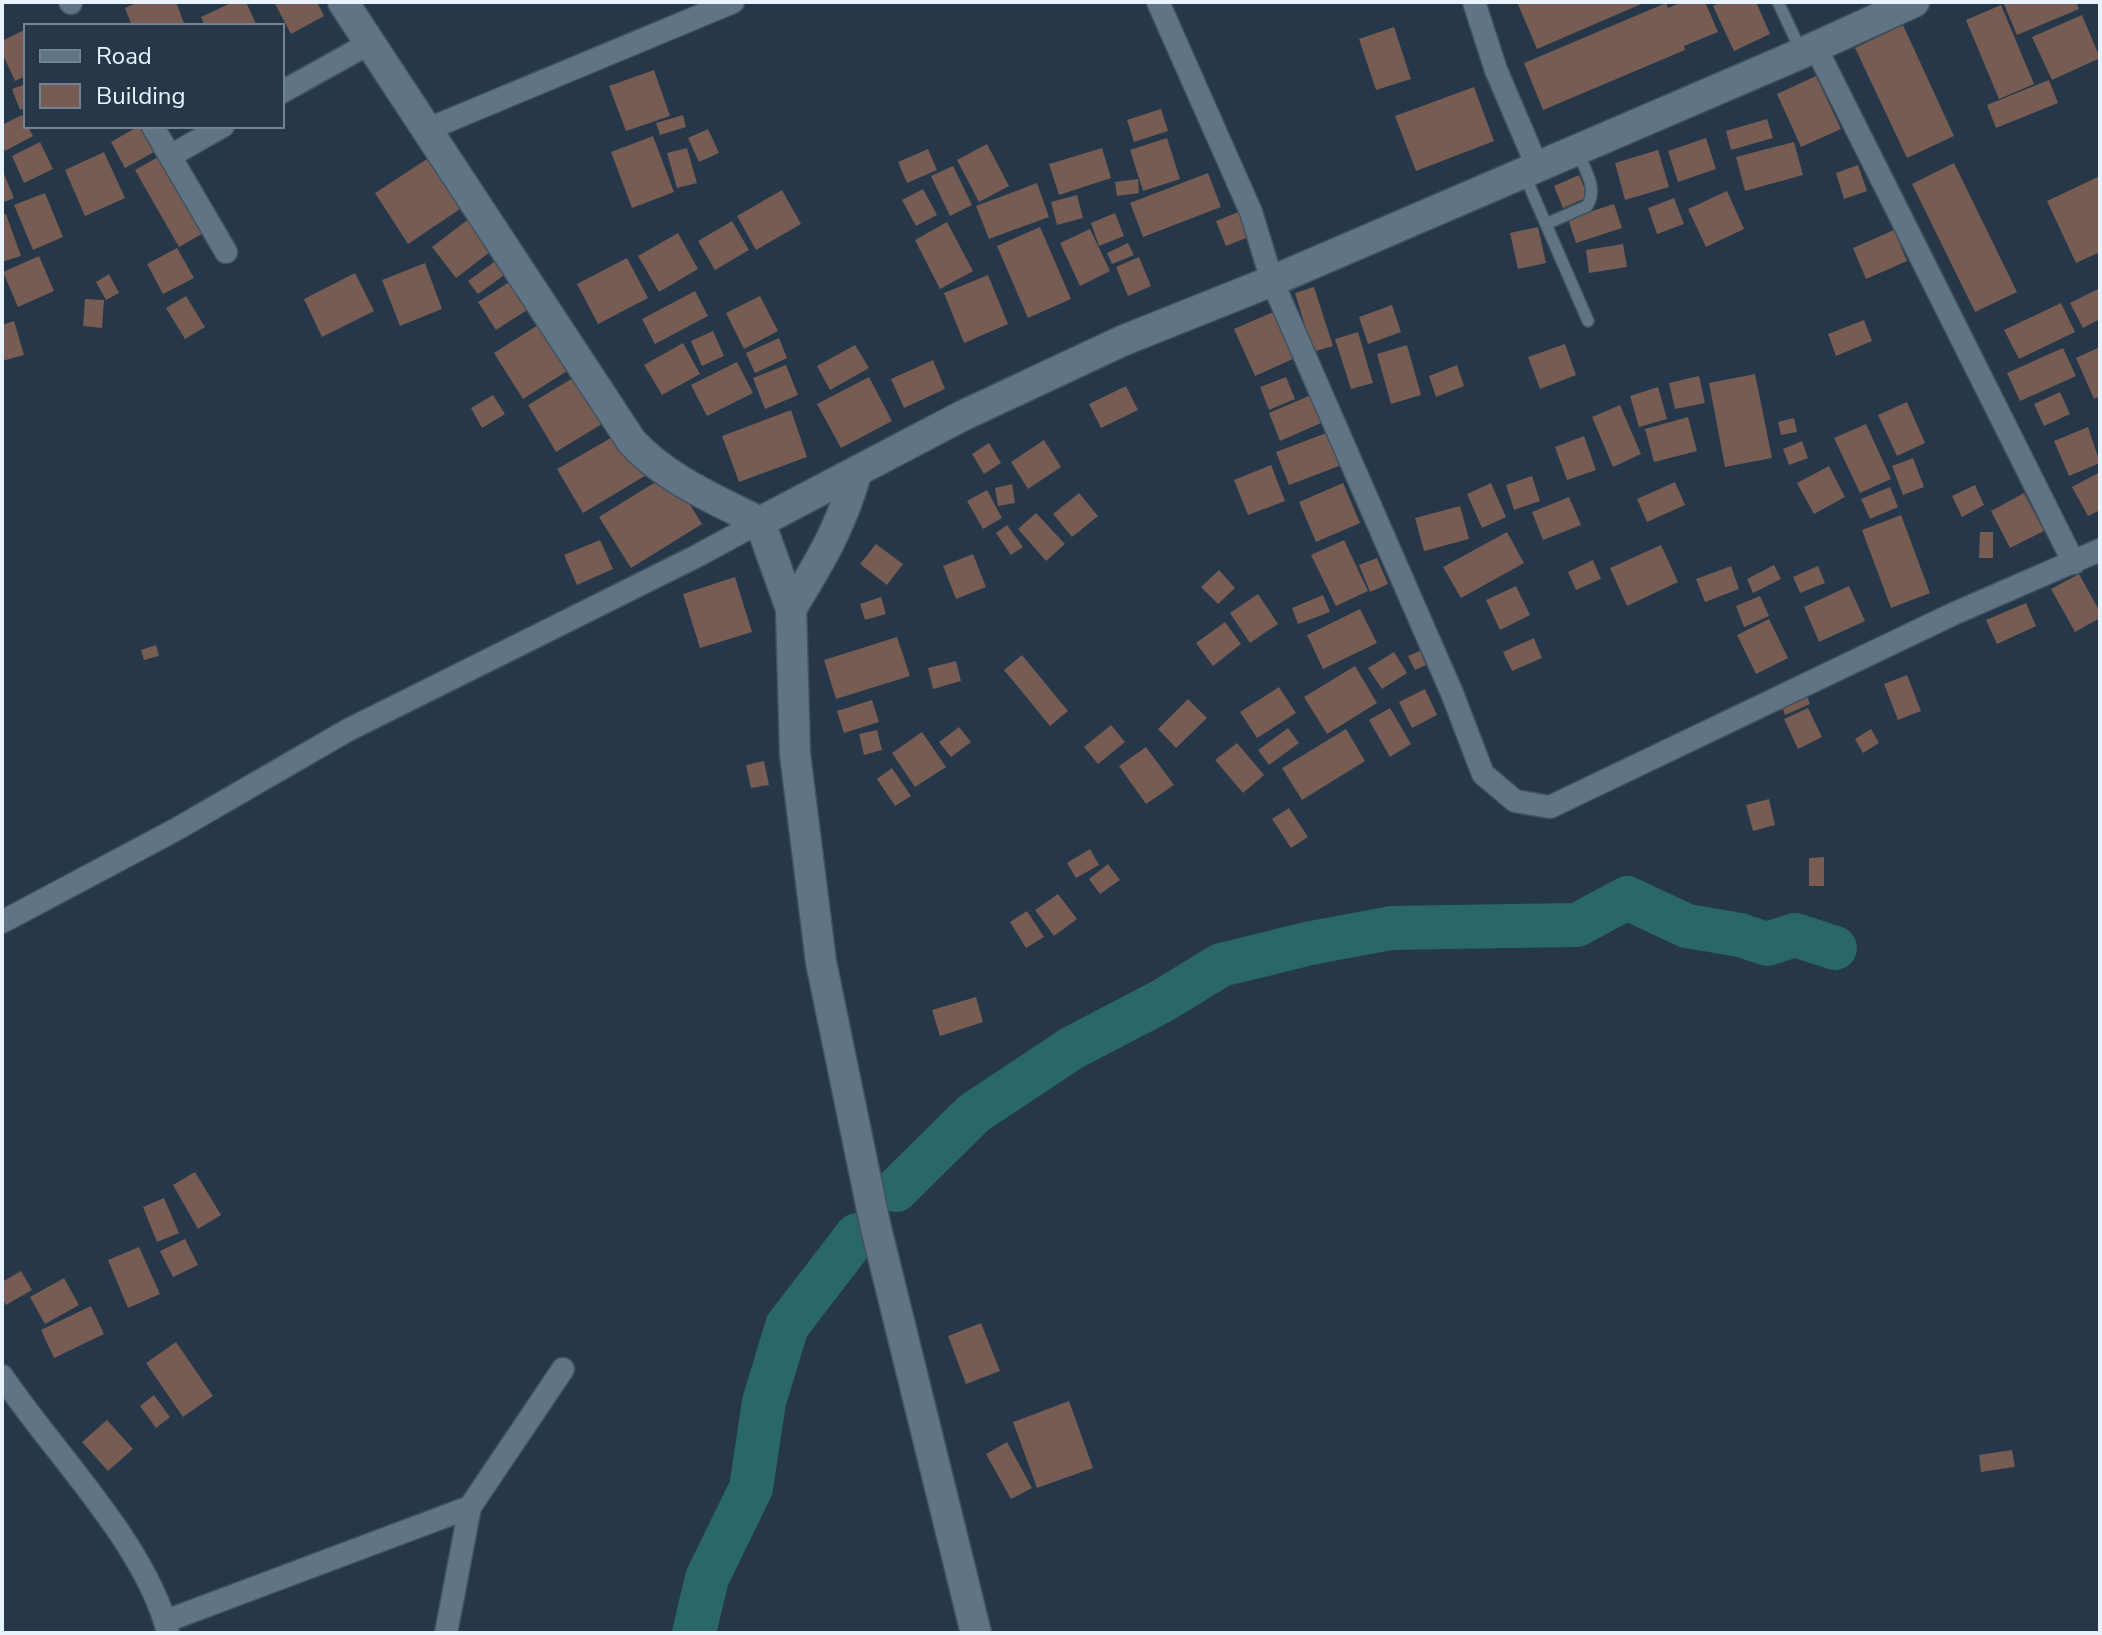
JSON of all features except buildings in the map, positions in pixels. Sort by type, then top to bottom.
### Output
[{"type":"main road","points":[[343,2],[632,442],[700,492],[760,522],[791,609],[795,754],[821,962],[875,1224],[976,1633]]},
{"type":"main road","points":[[760,522],[962,416],[1122,341],[1272,281],[1914,2]]},
{"type":"main road","points":[[791,609],[831,542],[845,512],[857,471]]},
{"type":"street","points":[[426,130],[733,2]]},
{"type":"street","points":[[1158,2],[1251,212],[1272,281],[1452,693],[1483,774],[1515,801],[1550,807],[1953,614],[2100,550]]},
{"type":"street","points":[[1474,2],[1530,169]]},
{"type":"street","points":[[284,91],[370,43]]},
{"type":"street","points":[[1808,50],[2074,563]]},
{"type":"street","points":[[154,128],[226,252]]},
{"type":"street","points":[[172,155],[219,128]]},
{"type":"street","points":[[2,922],[175,830],[348,730],[760,522]]},
{"type":"street","points":[[446,1633],[470,1507],[563,1369]]},
{"type":"street","points":[[2,1376],[122,1537],[153,1591],[167,1627],[470,1507]]},
{"type":"lane","points":[[1778,2],[1808,50]]},
{"type":"lane","points":[[1546,224],[1587,206],[1591,201],[1593,190],[1577,149]]},
{"type":"lane","points":[[1530,169],[1546,224],[1588,321]]},
{"type":"waterway","points":[[896,1190],[974,1113],[1072,1048],[1162,1001],[1221,965],[1391,928],[1577,925],[1627,898],[1687,926],[1740,935],[1767,944],[1795,935],[1835,948]]},
{"type":"waterway","points":[[694,1633],[707,1578],[751,1488],[764,1402],[787,1326],[857,1235]]}]
